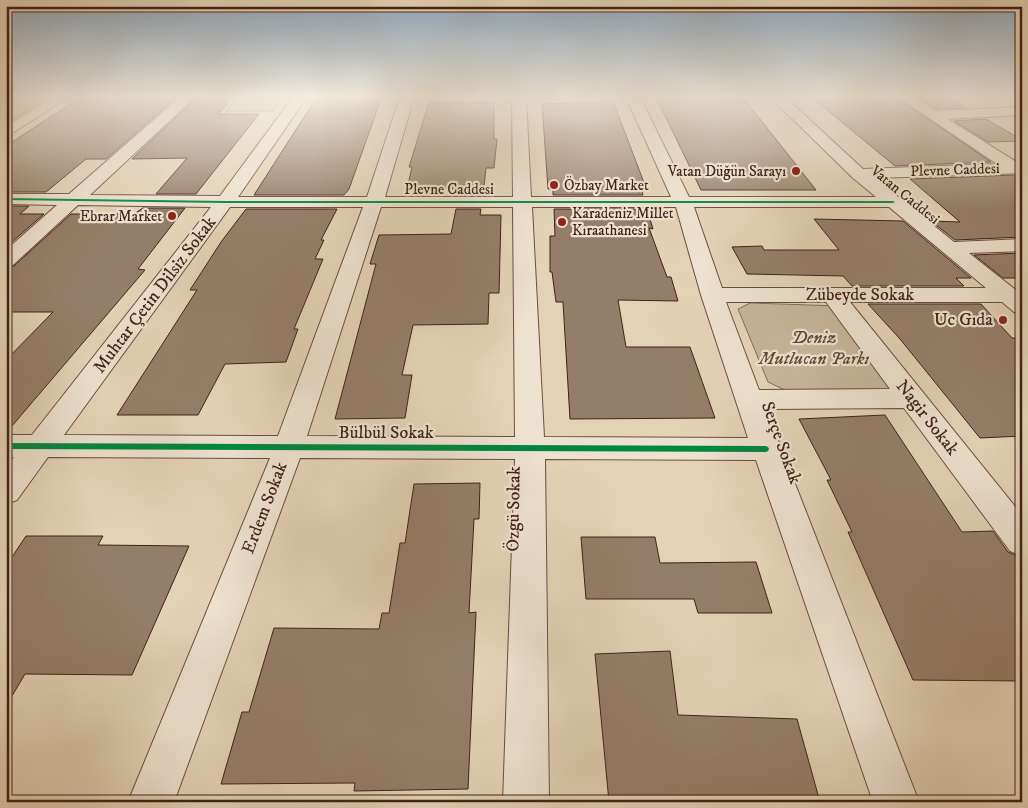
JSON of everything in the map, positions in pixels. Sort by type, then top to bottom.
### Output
[{"type":"street","points":[[6,261],[147,135]]},
{"type":"street","name":"Muhtar Çetin Dilsiz Sokak","points":[[6,491],[225,202],[273,135]]},
{"type":"street","name":"Erdem Sokak","points":[[151,802],[289,447],[374,202],[395,135]]},
{"type":"street","name":"Özgü Sokak","points":[[521,135],[530,448],[526,802]]},
{"type":"street","name":"Serçe Sokak","points":[[651,135],[683,202],[712,295],[766,448],[896,802]]},
{"type":"street","name":"Vatan Caddesi","points":[[817,135],[859,174],[1015,301]]},
{"type":"street","points":[[963,135],[1018,168]]},
{"type":"street","name":"Plevne Caddesi","points":[[859,174],[1018,168]]},
{"type":"street","name":"Plevne Caddesi","points":[[6,199],[225,202],[893,202]]},
{"type":"street","points":[[950,248],[1022,245]]},
{"type":"street","name":"Zübeyde Sokak","points":[[712,295],[833,295],[1015,301]]},
{"type":"street","name":"Nagir Sokak","points":[[833,295],[1022,541]]},
{"type":"street","points":[[749,400],[912,398]]},
{"type":"street","name":"Bülbül Sokak","points":[[6,446],[766,448]]},
{"type":"green space","name":"Deniz Mutlucan Parkı","points":[[750,303],[839,306],[896,391],[785,390],[768,382],[738,309]]},
{"type":"building","points":[[23,135],[134,135],[106,159],[86,159],[46,192],[6,192],[6,146]]},
{"type":"building","points":[[157,135],[243,135],[196,194],[156,194],[187,158],[132,159]]},
{"type":"building","points":[[293,135],[368,135],[349,189],[344,195],[254,195]]},
{"type":"building","points":[[419,135],[494,135],[494,139],[497,139],[494,168],[486,168],[483,195],[458,195],[459,189],[407,189],[412,167],[409,167]]},
{"type":"building","points":[[544,135],[626,135],[646,188],[641,188],[643,195],[553,195],[553,189],[548,189]]},
{"type":"building","points":[[674,135],[772,135],[816,190],[701,190]]},
{"type":"building","points":[[857,135],[951,135],[991,162],[895,166]]},
{"type":"building","points":[[976,135],[1013,135],[1022,140],[1022,141],[988,142]]},
{"type":"building","points":[[1014,175],[1022,180],[1022,237],[955,240],[931,221],[960,222],[910,179]]},
{"type":"building","points":[[6,206],[29,206],[20,214],[44,214],[6,247]]},
{"type":"building","points":[[143,208],[185,208],[138,269],[145,270],[6,433],[6,360],[53,312],[6,312],[6,269],[14,266],[71,214],[134,214]]},
{"type":"building","points":[[246,209],[337,209],[321,240],[324,240],[315,259],[323,259],[294,329],[298,329],[286,362],[225,364],[198,415],[117,415],[197,290],[190,290],[221,242]]},
{"type":"building","points":[[456,209],[481,209],[480,215],[501,215],[499,293],[489,293],[488,324],[413,325],[402,375],[412,375],[405,418],[335,419],[376,264],[370,264],[379,235],[451,234]]},
{"type":"building","points":[[554,209],[647,209],[653,229],[649,228],[667,277],[671,277],[678,301],[618,300],[626,347],[690,347],[715,418],[570,419],[563,302],[556,302],[552,272],[550,272],[550,236],[555,236]]},
{"type":"building","points":[[814,219],[903,221],[971,278],[956,278],[964,286],[852,286],[843,276],[747,274],[732,247],[762,246],[764,250],[839,250]]},
{"type":"building","points":[[1022,253],[1022,278],[1003,278],[974,255]]},
{"type":"building","points":[[868,304],[981,304],[1012,338],[1022,338],[1022,436],[980,438],[900,339]]},
{"type":"building","points":[[885,415],[962,532],[993,531],[1008,552],[1022,558],[1022,681],[913,680],[848,532],[852,532],[827,480],[831,480],[799,419]]},
{"type":"building","points":[[480,483],[479,519],[474,519],[469,613],[476,612],[468,789],[354,791],[355,783],[221,784],[242,712],[249,712],[274,628],[379,629],[382,613],[389,613],[400,543],[405,543],[414,484]]},
{"type":"building","points":[[26,536],[103,536],[98,545],[189,546],[132,675],[25,674],[6,706],[6,566]]},
{"type":"building","points":[[581,537],[655,537],[660,563],[756,562],[772,613],[698,613],[694,599],[586,599]]},
{"type":"building","points":[[670,651],[678,715],[797,719],[820,802],[688,798],[689,802],[609,802],[595,654]]},
{"type":"cycle path","points":[[6,199],[225,202],[893,202]]},
{"type":"cycle path","points":[[6,446],[766,449]]},
{"type":"place","name":"Vatan Düğün Sarayı","points":[[796,171]]},
{"type":"place","name":"Özbay Market","points":[[554,185]]},
{"type":"place","name":"Ebrar Market","points":[[172,216]]},
{"type":"place","name":"Karadeniz Millet Kıraathanesi","points":[[562,222]]},
{"type":"place","name":"Uc Gıda","points":[[1003,320]]}]
